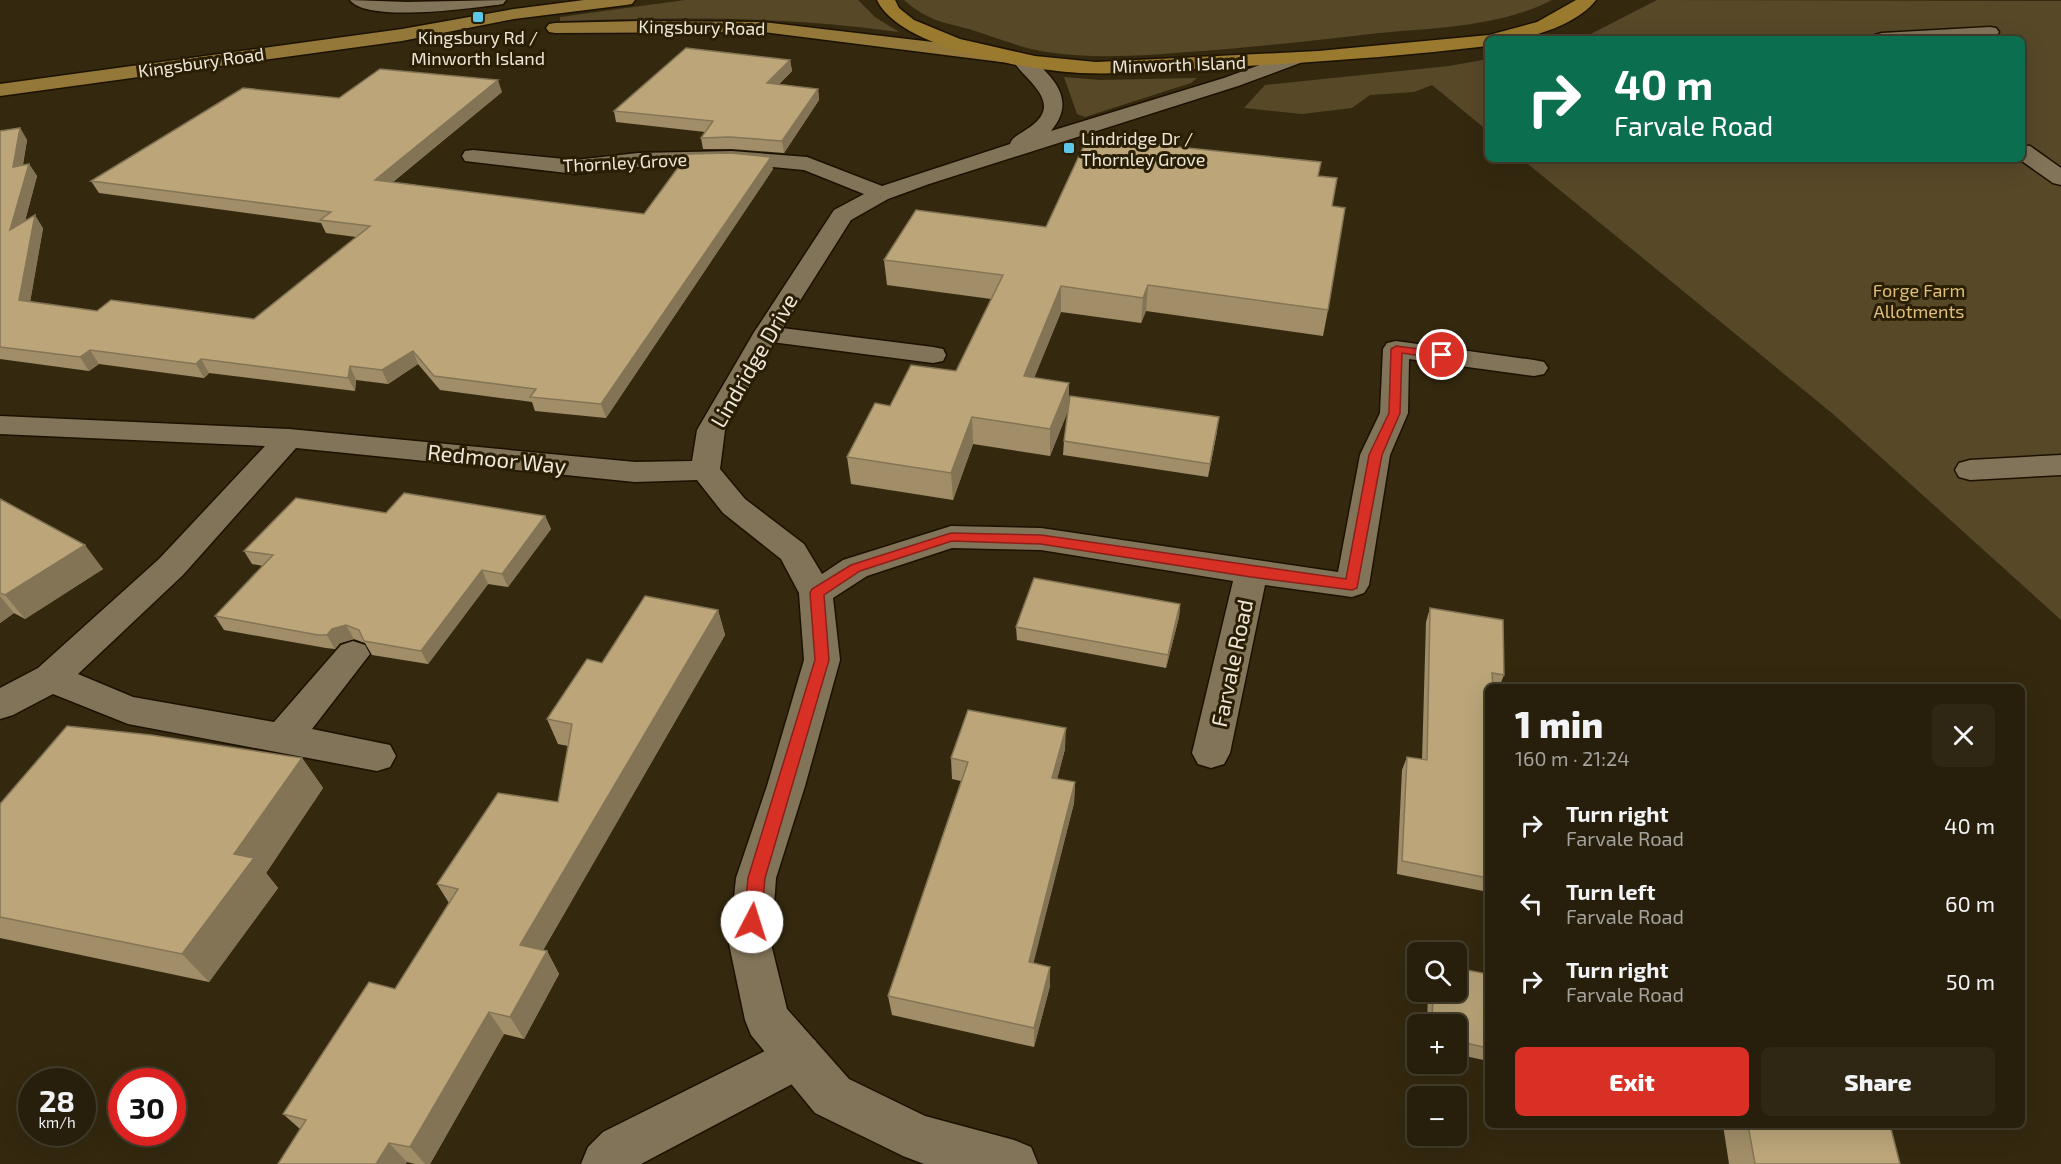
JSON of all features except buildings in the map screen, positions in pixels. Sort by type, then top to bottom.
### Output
[{"type":"highway","name":"Minworth Island","points":[[886,0],[892,12],[920,29],[955,43],[1001,56],[1078,67],[1134,67],[1341,57],[1485,40]]},
{"type":"highway","points":[[1506,36],[1540,27],[1573,11],[1587,0]]},
{"type":"main road","name":"Kingsbury Road","points":[[0,90],[402,35],[514,14],[626,0]]},
{"type":"main road","name":"Kingsbury Road","points":[[402,35],[603,27],[721,26],[800,31],[1001,56]]},
{"type":"street","points":[[359,0],[368,4],[394,7],[497,0]]},
{"type":"street","points":[[1928,36],[1990,32]]},
{"type":"street","name":"Lindridge Drive","points":[[705,471],[711,430],[765,334],[842,215],[880,194],[921,179],[1001,156],[1231,82],[1293,59]]},
{"type":"street","name":"Lindridge Drive","points":[[1001,156],[1046,126],[1055,112],[1054,100],[1039,74],[1022,60]]},
{"type":"street","points":[[2025,153],[2061,178]]},
{"type":"street","name":"Thornley Grove","points":[[473,156],[575,168],[638,160],[732,157],[807,164],[867,186],[880,194]]},
{"type":"street","points":[[765,334],[933,355]]},
{"type":"street","name":"Farvale Road","points":[[816,593],[855,568],[951,537],[1041,539],[1251,572],[1352,585],[1376,455],[1394,413],[1396,349],[1534,368]]},
{"type":"street","name":"Redmoor Way","points":[[0,425],[289,438],[635,472],[705,471]]},
{"type":"street","points":[[0,705],[51,678],[171,567],[289,438]]},
{"type":"street","points":[[1970,471],[2061,465]]},
{"type":"street","points":[[705,471],[734,506],[793,552],[816,593],[822,660],[756,878],[750,945],[767,1020],[832,1096],[920,1139],[1014,1164]]},
{"type":"street","name":"Farvale Road","points":[[1211,753],[1251,572]]},
{"type":"street","points":[[283,738],[353,654]]},
{"type":"street","points":[[51,678],[128,710],[377,756]]},
{"type":"street","points":[[605,1164],[620,1149],[799,1056]]},
{"type":"green space","points":[[685,0],[858,0],[875,17],[899,32],[772,20],[560,21],[560,17]]},
{"type":"green space","points":[[904,0],[1552,0],[1509,16],[1439,28],[1153,55],[1100,56],[1047,52],[1017,45],[935,19],[920,12]]},
{"type":"green space","name":"Forge Farm Allotments","points":[[1657,0],[2061,1],[2061,620],[1833,414],[1526,162],[2025,162],[2025,36],[1587,36]]},
{"type":"green space","points":[[1485,60],[1485,129],[1432,85],[1414,92],[1370,95],[1352,108],[1302,114],[1244,108],[1265,85],[1449,66]]},
{"type":"green space","points":[[1064,77],[1100,80],[1197,78],[1191,83],[1085,117],[1077,114]]},
{"type":"place","name":"Kingsbury Rd / Minworth Island","points":[[478,17]]},
{"type":"place","name":"Lindridge Dr / Thornley Grove","points":[[1069,148]]},
{"type":"route","points":[[752,922],[756,878],[786,786],[822,660],[816,593],[855,568],[951,537],[1041,539],[1251,572],[1352,585],[1376,455],[1394,413],[1396,349],[1442,355]]}]
